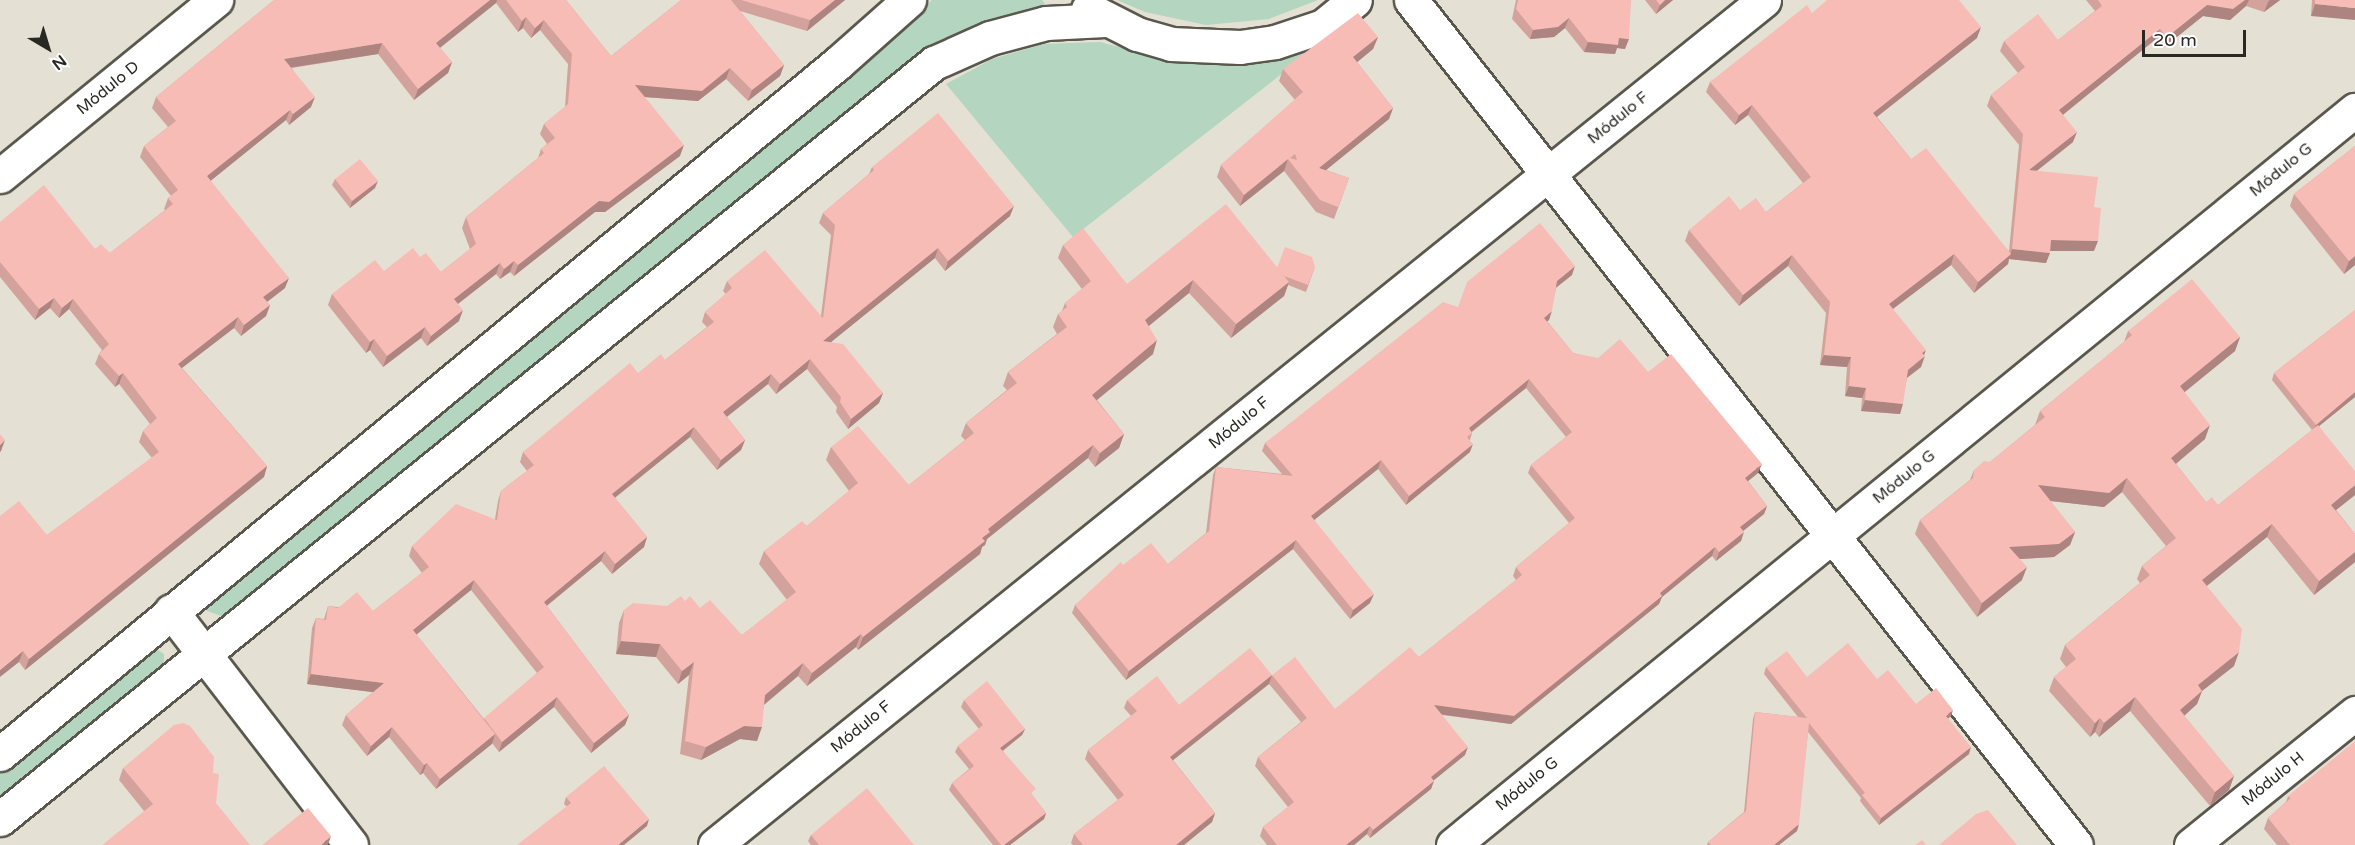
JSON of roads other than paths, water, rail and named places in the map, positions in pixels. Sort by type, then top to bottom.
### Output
[{"type":"street","name":"Módulo D","points":[[0,176],[216,0]]},
{"type":"street","points":[[0,754],[171,610],[829,70],[909,0]]},
{"type":"street","points":[[1074,0],[1105,20],[1171,44],[1240,47],[1275,42],[1323,26],[1355,0]]},
{"type":"street","points":[[1411,0],[2076,845]]},
{"type":"street","name":"Módulo F","points":[[715,845],[1764,0]]},
{"type":"street","points":[[0,819],[205,650],[934,63],[990,39],[1046,23],[1105,20]]},
{"type":"street","name":"Módulo G","points":[[1453,845],[2355,110]]},
{"type":"street","points":[[171,610],[205,650],[351,845]]},
{"type":"street","name":"Módulo H","points":[[2191,845],[2355,713]]}]
